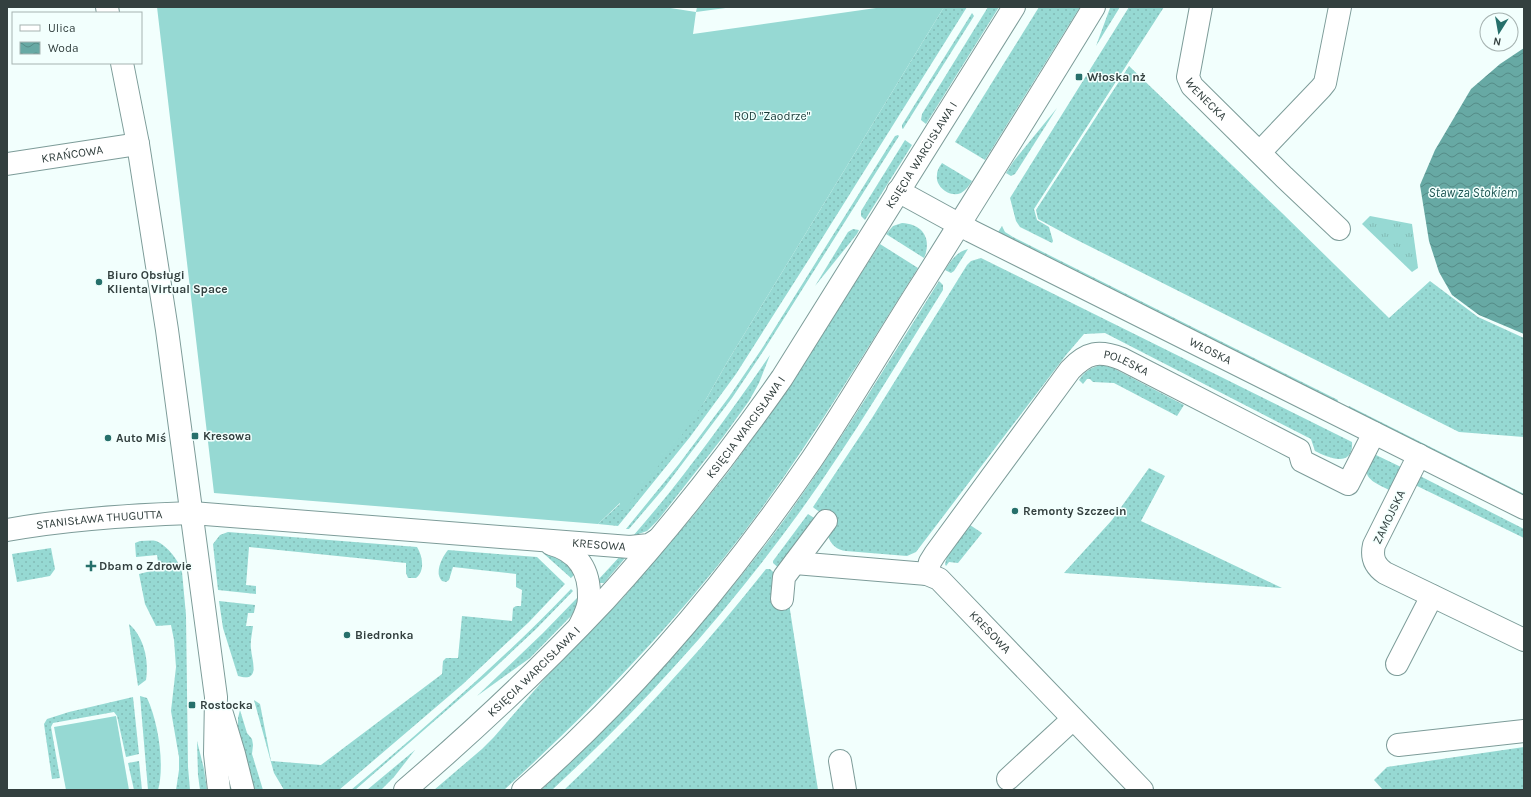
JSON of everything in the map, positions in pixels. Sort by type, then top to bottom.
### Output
[{"type":"street","name":"KSIĘCIA WARCISŁAWA I","points":[[406,790],[458,744],[580,625],[657,540],[720,463],[782,378],[1014,7]]},
{"type":"street","points":[[523,790],[547,769],[630,686],[706,601],[778,508],[842,413],[1094,7]]},
{"type":"street","name":"WENECKA","points":[[1201,7],[1188,77],[1192,86],[1339,229]]},
{"type":"street","points":[[1260,152],[1311,100],[1325,82],[1340,7]]},
{"type":"street","points":[[122,64],[138,144],[168,330],[216,698],[215,754],[219,790]]},
{"type":"street","name":"KRAŃCOWA","points":[[7,164],[138,144]]},
{"type":"street","name":"WŁOSKA","points":[[898,191],[959,225],[1524,508]]},
{"type":"street","name":"POLESKA","points":[[927,574],[930,562],[935,554],[1070,370],[1078,362],[1089,355],[1108,354],[1122,359],[1299,450],[1302,461],[1348,484],[1374,432]]},
{"type":"street","name":"ZAMOJSKA","points":[[1419,455],[1374,545],[1374,561],[1378,568],[1385,573],[1524,640]]},
{"type":"street","name":"STANISŁAWA THUGUTTA","points":[[7,530],[27,526],[123,516],[192,513]]},
{"type":"street","name":"KRESOWA","points":[[192,513],[630,547],[649,545],[657,540]]},
{"type":"street","points":[[782,599],[784,577],[826,520]]},
{"type":"street","name":"KRESOWA","points":[[539,540],[558,546],[570,552],[579,561],[584,570],[588,584],[589,599],[586,612],[580,625]]},
{"type":"street","name":"KRESOWA","points":[[795,563],[927,574],[935,577],[942,582],[1142,790]]},
{"type":"street","points":[[1397,664],[1432,596]]},
{"type":"street","points":[[216,698],[234,754],[243,790]]},
{"type":"street","points":[[1008,779],[1074,718]]},
{"type":"street","points":[[1398,745],[1524,731]]},
{"type":"street","points":[[840,761],[845,790]]},
{"type":"green space","name":"ROD \"Zaodrze\"","points":[[157,7],[664,7],[696,12],[693,34],[883,7],[944,7],[729,359],[705,401],[684,432],[625,510],[620,510],[620,503],[598,524],[214,493]]},
{"type":"green space","points":[[697,7],[733,7],[696,12]]},
{"type":"green space","points":[[944,7],[967,7],[736,374],[690,437],[618,526],[598,524],[621,503],[705,401],[729,359]]},
{"type":"green space","points":[[988,7],[999,7],[926,124],[921,120],[922,114]]},
{"type":"green space","points":[[1039,7],[1080,7],[985,160],[955,142]]},
{"type":"green space","points":[[1120,7],[1096,46],[1110,8]]},
{"type":"green space","points":[[1129,7],[1164,7],[1034,209],[1037,220],[1049,227],[1053,241],[1052,243],[1020,227],[1016,221],[1010,198]]},
{"type":"green space","points":[[972,13],[974,16],[903,129],[902,125]]},
{"type":"green space","points":[[1129,66],[1389,318],[1430,281],[1478,317],[1524,338],[1524,437],[1459,432],[1038,219],[1036,210]]},
{"type":"green space","points":[[1057,108],[1015,174],[1011,176],[1006,173],[1013,162]]},
{"type":"green space","points":[[895,136],[899,136],[764,350],[732,398],[664,488],[629,529],[626,529],[679,464],[729,397],[761,350]]},
{"type":"green space","points":[[905,140],[912,145],[865,220],[861,216],[861,211]]},
{"type":"green space","points":[[942,163],[972,181],[963,192],[952,194],[944,190],[938,183],[938,170]]},
{"type":"green space","points":[[1370,216],[1412,224],[1418,268],[1412,272],[1362,224]]},
{"type":"green space","points":[[902,223],[915,226],[924,234],[927,245],[924,258],[886,234],[893,226]]},
{"type":"green space","points":[[1002,226],[1005,232],[1013,237],[1338,400],[1337,402],[998,232]]},
{"type":"green space","points":[[853,229],[859,230],[857,234],[815,286],[848,232]]},
{"type":"green space","points":[[880,244],[918,268],[799,455],[728,553],[668,624],[605,693],[504,790],[434,790],[494,737],[546,677],[622,599],[693,516],[729,471],[777,404]]},
{"type":"green space","points":[[968,249],[954,271],[951,273],[945,270],[960,252]]},
{"type":"green space","points":[[981,258],[1352,442],[1352,450],[1345,458],[1339,459],[1320,454],[1315,451],[1311,439],[1105,333],[1084,334],[1066,355],[916,552],[907,556],[840,550],[831,542],[828,536],[830,534],[828,518],[813,507],[872,418],[967,265],[971,261]]},
{"type":"green space","points":[[939,281],[943,285],[943,290],[890,375],[818,486],[771,550],[713,623],[651,692],[552,790],[541,790],[605,728],[666,664],[752,562],[779,527],[821,467]]},
{"type":"green space","points":[[770,355],[759,383],[749,401],[723,437],[658,520],[647,531],[633,536],[687,470]]},
{"type":"green space","points":[[1102,365],[1113,368],[1184,405],[1177,416],[1114,383],[1093,382],[1090,379],[1087,379],[1083,384],[1079,380],[1089,370]]},
{"type":"green space","points":[[1349,406],[1524,494],[1524,496],[1348,408]]},
{"type":"green space","points":[[1376,455],[1401,467],[1383,507],[1381,506],[1389,490],[1372,481],[1367,474],[1368,465]]},
{"type":"green space","points":[[1149,468],[1165,476],[1141,521],[1282,588],[1064,573],[1112,520]]},
{"type":"green space","points":[[1418,475],[1524,529],[1524,538],[1413,484]]},
{"type":"green space","points":[[808,514],[819,521],[781,570],[773,563],[773,561]]},
{"type":"green space","points":[[970,525],[982,533],[958,563],[949,562],[946,566],[947,556]]},
{"type":"green space","points":[[228,532],[417,547],[422,559],[422,568],[421,572],[416,578],[408,578],[406,573],[406,563],[249,547],[246,585],[256,586],[256,594],[218,590],[213,544],[220,535]]},
{"type":"green space","points":[[140,541],[156,541],[165,546],[176,559],[182,572],[186,615],[188,767],[190,790],[176,790],[179,757],[171,711],[176,667],[174,640],[171,625],[156,626],[145,604],[139,574],[159,569],[157,555],[136,557],[135,543]]},
{"type":"green space","points":[[51,548],[55,569],[50,576],[17,582],[12,554]]},
{"type":"green space","points":[[448,550],[537,557],[565,584],[529,622],[463,684],[339,790],[284,790],[274,773],[254,700],[260,704],[271,761],[321,765],[442,674],[443,661],[446,658],[458,658],[462,616],[512,621],[513,608],[516,606],[521,606],[522,590],[516,587],[516,574],[453,567],[449,580],[446,582],[442,581],[439,570],[441,561]]},
{"type":"green space","points":[[543,553],[553,555],[561,560],[575,574],[571,578]]},
{"type":"green space","points":[[623,553],[626,557],[604,583],[599,583],[598,580]]},
{"type":"green space","points":[[766,569],[770,569],[782,582],[789,599],[818,790],[564,790],[644,711],[719,627]]},
{"type":"green space","points":[[571,589],[573,591],[536,629],[486,676],[355,790],[351,790],[464,692],[518,642]]},
{"type":"green space","points":[[577,598],[579,599],[571,616],[530,658],[477,696],[543,633]]},
{"type":"green space","points":[[219,601],[255,605],[254,613],[248,613],[246,626],[253,626],[251,646],[254,670],[250,676],[238,676],[223,628]]},
{"type":"green space","points":[[129,624],[142,642],[146,657],[146,680],[138,686]]},
{"type":"green space","points":[[140,696],[147,698],[157,731],[161,768],[158,790],[148,790]]},
{"type":"green space","points":[[133,697],[139,754],[126,757],[117,716],[114,712],[53,723],[51,727],[60,778],[52,779],[44,724],[47,719],[69,712]]},
{"type":"green space","points":[[240,710],[247,733],[252,739],[252,754],[263,790],[255,790],[253,784],[238,727]]},
{"type":"green space","points":[[116,716],[129,790],[66,790],[54,727]]},
{"type":"green space","points":[[197,741],[204,769],[207,790],[200,790]]},
{"type":"green space","points":[[1524,747],[1524,790],[1383,790],[1374,780],[1387,767]]},
{"type":"green space","points":[[415,750],[394,777],[381,790],[367,790]]},
{"type":"green space","points":[[139,761],[142,790],[134,790],[128,763]]},
{"type":"water","name":"Staw za Stokiem","points":[[1524,48],[1524,334],[1479,315],[1452,295],[1439,272],[1429,241],[1420,185],[1435,150],[1471,89],[1500,64]]},
{"type":"place","name":"Włoska nż","points":[[1079,77]]},
{"type":"place","name":"Biuro Obsługi Klienta Virtual Space","points":[[99,282]]},
{"type":"place","name":"Kresowa","points":[[195,436]]},
{"type":"place","name":"Auto Miś","points":[[108,438]]},
{"type":"place","name":"Remonty Szczecin","points":[[1015,511]]},
{"type":"place","name":"Dbam o Zdrowie","points":[[91,566]]},
{"type":"place","name":"Biedronka","points":[[347,635]]},
{"type":"place","name":"Rostocka","points":[[192,705]]}]
